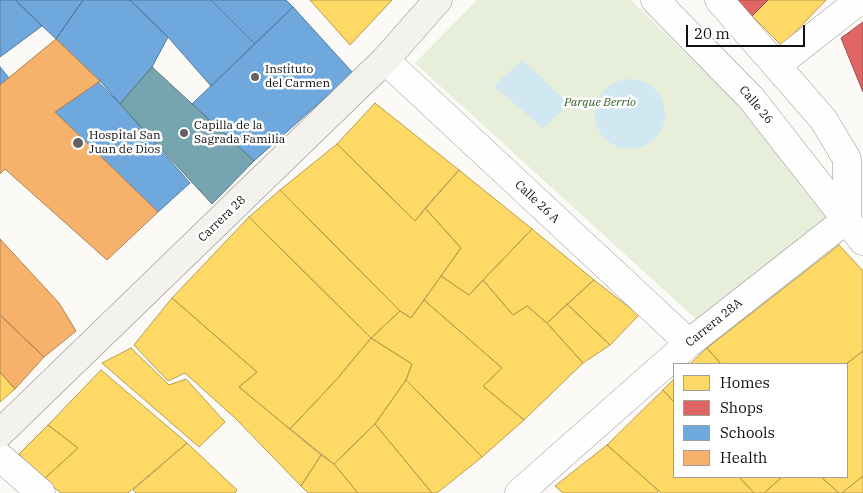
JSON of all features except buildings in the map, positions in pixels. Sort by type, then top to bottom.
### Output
[{"type":"main road","name":"Carrera 28","points":[[0,433],[385,60],[438,0]]},
{"type":"street","name":"Calle 26","points":[[655,0],[751,98],[863,241]]},
{"type":"street","points":[[719,0],[824,119],[847,159],[847,219]]},
{"type":"street","points":[[777,65],[860,0]]},
{"type":"street","name":"Calle 26 A","points":[[385,60],[689,343]]},
{"type":"street","name":"Carrera 28A","points":[[519,493],[689,343],[847,219]]},
{"type":"street","points":[[0,457],[41,493]]},
{"type":"green space","name":"Parque Berrío","points":[[477,0],[631,0],[733,99],[837,215],[697,320],[415,63]]},
{"type":"water","points":[[522,60],[569,104],[543,128],[494,86]]},
{"type":"water","points":[[630,79],[643,82],[655,89],[662,101],[665,114],[662,127],[655,139],[643,146],[630,149],[617,146],[605,139],[598,127],[595,114],[598,101],[605,89],[617,82]]},
{"type":"place","name":"Instituto del Carmen","points":[[255,77]]},
{"type":"place","name":"Capilla de la Sagrada Familia","points":[[184,133]]},
{"type":"place","name":"Hospital San Juan de Dios","points":[[78,143]]}]
